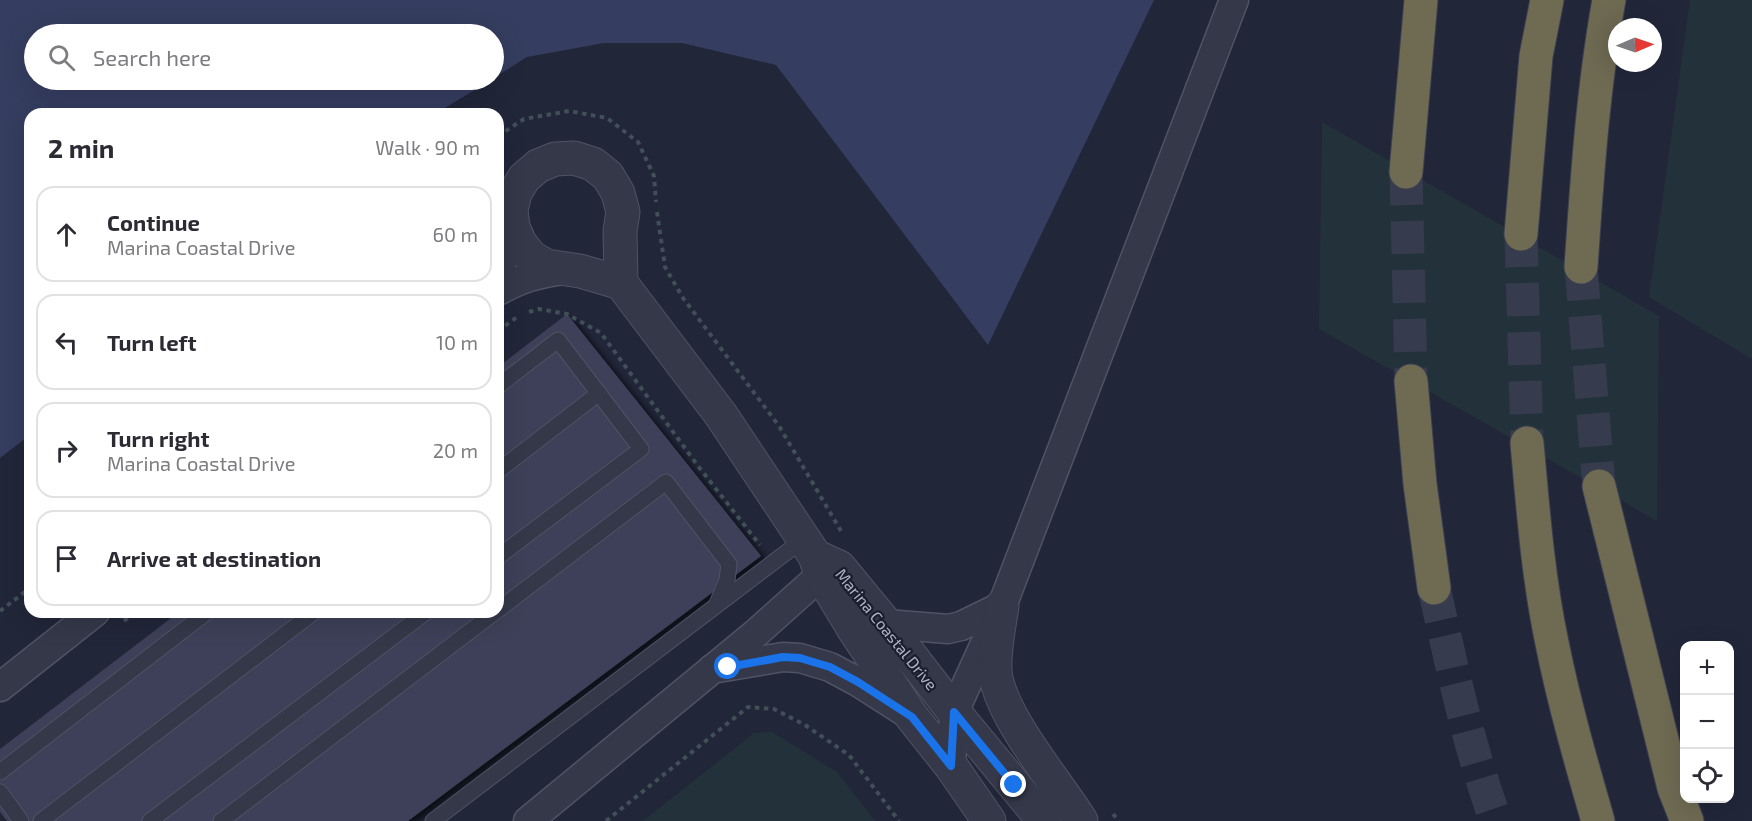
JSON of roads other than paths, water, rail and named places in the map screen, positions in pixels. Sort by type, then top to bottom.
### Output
[{"type":"highway","points":[[1406,171],[1421,0]]},
{"type":"highway","points":[[1521,234],[1536,56],[1546,0]]},
{"type":"highway","points":[[1581,267],[1587,173],[1608,0]]},
{"type":"highway","points":[[1412,381],[1420,484],[1434,588]]},
{"type":"highway","points":[[1527,443],[1536,538],[1551,642],[1598,821]]},
{"type":"highway","points":[[1599,486],[1671,777],[1687,821]]},
{"type":"street","points":[[951,766],[954,712],[1002,606],[1234,0]]},
{"type":"street","points":[[574,158],[593,164],[608,176],[618,193],[623,212],[620,231],[621,283],[580,271],[563,270],[546,266],[531,257],[520,243],[513,227],[511,210],[515,193],[524,178],[538,166],[555,159],[574,158]]},
{"type":"street","points":[[504,256],[513,227]]},
{"type":"street","points":[[504,287],[518,279],[563,270]]},
{"type":"street","name":"Marina Coastal Drive","points":[[621,283],[722,415],[813,556],[853,628],[912,717],[951,766],[990,821]]},
{"type":"street","name":"Marina Coastal Drive","points":[[813,556],[839,567],[1044,821]]},
{"type":"street","name":"Marina Coastal Drive","points":[[528,821],[755,634],[813,556]]},
{"type":"street","points":[[886,624],[948,629],[961,626],[1002,606]]},
{"type":"street","points":[[1002,606],[995,671],[1000,692],[1014,721],[1081,821]]},
{"type":"street","points":[[0,687],[87,618]]},
{"type":"street","name":"Marina Coastal Drive","points":[[710,669],[783,657],[800,658],[830,667],[912,717]]},
{"type":"lane","points":[[504,382],[558,340],[641,449],[504,552]]},
{"type":"lane","points":[[504,466],[599,393]]},
{"type":"lane","points":[[504,606],[666,482],[729,564],[727,580],[715,606]]},
{"type":"lane","points":[[433,821],[452,815],[772,563],[813,556]]},
{"type":"lane","points":[[0,772],[199,618]]},
{"type":"lane","points":[[41,821],[306,618]]},
{"type":"lane","points":[[150,821],[418,618]]},
{"type":"lane","points":[[221,821],[488,618]]},
{"type":"lane","points":[[0,792],[21,821]]},
{"type":"water","points":[[0,0],[1154,0],[988,345],[776,65],[682,43],[604,43],[527,57],[504,72],[504,24],[24,24],[24,90],[475,90],[445,108],[24,108],[24,440],[0,458]]},
{"type":"tunnel","points":[[1406,172],[1411,381]]},
{"type":"tunnel","points":[[1521,234],[1527,443]]},
{"type":"tunnel","points":[[1581,267],[1599,486]]},
{"type":"tunnel","points":[[1434,588],[1469,734],[1496,821]]}]
